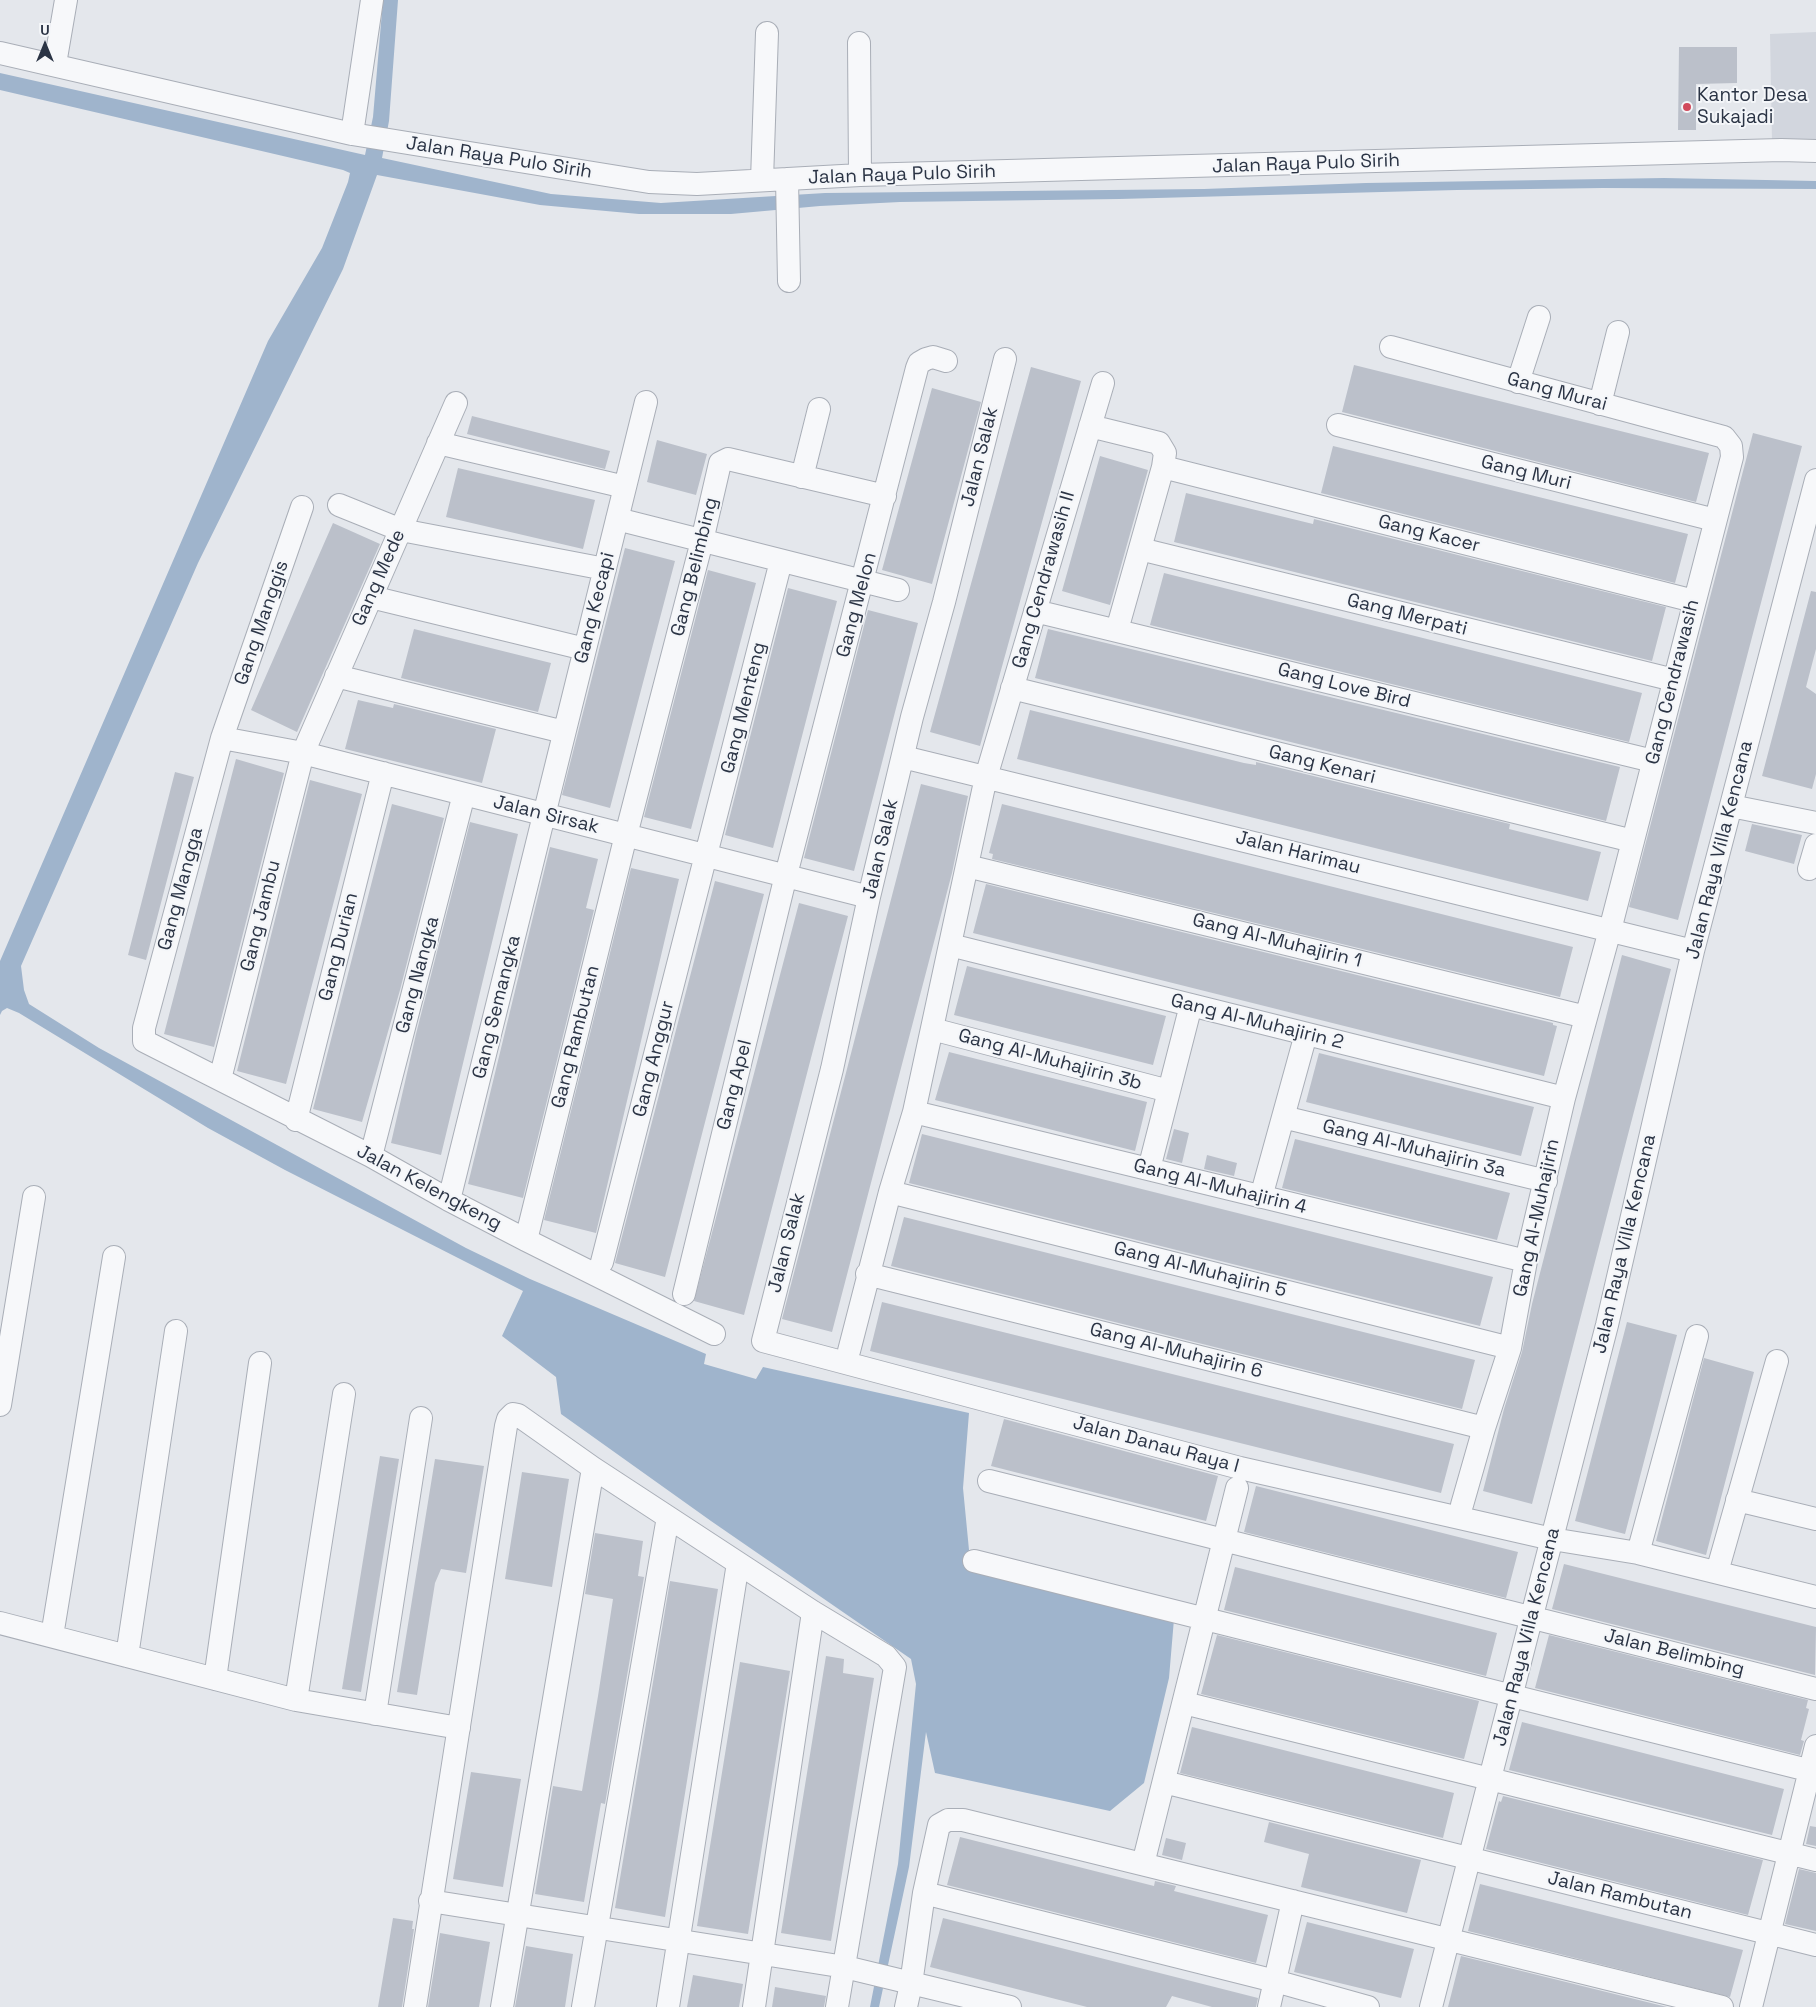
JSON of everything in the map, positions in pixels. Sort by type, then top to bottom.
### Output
[{"type":"street","points":[[54,64],[66,0]]},
{"type":"street","points":[[358,135],[372,0]]},
{"type":"street","points":[[762,180],[768,33]]},
{"type":"street","points":[[859,43],[860,175]]},
{"type":"street","name":"Jalan Raya Pulo Sirih","points":[[0,53],[358,135],[649,182],[697,184],[762,180],[787,183],[860,175],[1816,151]]},
{"type":"street","points":[[787,183],[789,281]]},
{"type":"street","points":[[1518,382],[1539,317]]},
{"type":"street","points":[[1600,404],[1618,332]]},
{"type":"street","name":"Gang Murai","points":[[1391,347],[1724,437]]},
{"type":"street","name":"Gang Melon","points":[[786,875],[885,496],[916,368],[926,358],[933,357],[946,361]]},
{"type":"street","name":"Jalan Salak","points":[[763,1341],[832,1069],[869,897],[903,757],[1005,359]]},
{"type":"street","name":"Gang Cendrawasih II","points":[[849,1351],[890,1192],[914,1112],[986,777],[1103,382]]},
{"type":"street","name":"Gang Kecapi","points":[[544,814],[646,402]]},
{"type":"street","name":"Gang Mede","points":[[302,753],[456,403]]},
{"type":"street","points":[[802,477],[819,409]]},
{"type":"street","name":"Gang Muri","points":[[1338,425],[1714,520]]},
{"type":"street","points":[[1090,426],[1159,443],[1165,453],[1164,467],[1117,630]]},
{"type":"street","name":"Gang Cendrawasih","points":[[1610,930],[1714,520],[1732,457],[1731,446],[1724,437]]},
{"type":"street","points":[[438,444],[625,487]]},
{"type":"street","name":"Gang Belimbing","points":[[626,835],[702,541],[720,463],[728,459],[885,496]]},
{"type":"street","name":"Gang Kacer","points":[[1164,467],[1694,601]]},
{"type":"street","name":"Jalan Raya Villa Kencana","points":[[1431,2007],[1607,1325],[1693,950],[1816,480]]},
{"type":"street","points":[[339,505],[401,530],[605,569]]},
{"type":"street","name":"Gang Manggis","points":[[222,738],[302,508]]},
{"type":"street","points":[[617,519],[898,590]]},
{"type":"street","name":"Gang Merpati","points":[[1140,549],[1674,680]]},
{"type":"street","name":"Gang Menteng","points":[[706,856],[781,561]]},
{"type":"street","points":[[371,597],[585,649]]},
{"type":"street","name":"Gang Love Bird","points":[[1035,610],[1653,761]]},
{"type":"street","points":[[336,676],[564,732]]},
{"type":"street","name":"Gang Kenari","points":[[1012,688],[1633,841]]},
{"type":"street","name":"Jalan Sirsak","points":[[222,738],[302,753],[869,897]]},
{"type":"street","name":"Gang Mangga","points":[[144,1041],[144,1028],[222,738]]},
{"type":"street","name":"Gang Jambu","points":[[220,1079],[302,753]]},
{"type":"street","name":"Jalan Harimau","points":[[903,757],[1693,950]]},
{"type":"street","name":"Gang Durian","points":[[296,1120],[383,773]]},
{"type":"street","name":"Gang Nangka","points":[[371,1156],[464,794]]},
{"type":"street","points":[[1731,806],[1816,823]]},
{"type":"street","name":"Gang Semangka","points":[[450,1200],[544,814]]},
{"type":"street","name":"Gang Rambutan","points":[[526,1240],[626,835]]},
{"type":"street","points":[[1809,869],[1816,845]]},
{"type":"street","name":"Gang Anggur","points":[[602,1262],[706,856]]},
{"type":"street","name":"Gang Al-Muhajirin 1","points":[[967,866],[1586,1017]]},
{"type":"street","name":"Gang Apel","points":[[684,1294],[786,875]]},
{"type":"street","name":"Gang Al-Muhajirin","points":[[1462,1505],[1510,1348],[1526,1261],[1564,1098],[1610,930]]},
{"type":"street","name":"Gang Al-Muhajirin 2","points":[[950,945],[1564,1098]]},
{"type":"street","points":[[1148,1169],[1191,1006]]},
{"type":"street","name":"Gang Al-Muhajirin 3b","points":[[932,1029],[1169,1091]]},
{"type":"street","points":[[1261,1196],[1306,1034]]},
{"type":"street","name":"Jalan Kelengkeng","points":[[144,1041],[154,1048],[220,1079],[296,1120],[371,1156],[526,1240],[714,1334]]},
{"type":"street","name":"Gang Al-Muhajirin 4","points":[[914,1112],[1526,1261]]},
{"type":"street","name":"Gang Al-Muhajirin 3a","points":[[1283,1117],[1546,1180]]},
{"type":"street","name":"Gang Al-Muhajirin 5","points":[[890,1192],[1510,1348]]},
{"type":"street","points":[[0,1405],[34,1197]]},
{"type":"street","points":[[52,1636],[114,1257]]},
{"type":"street","name":"Gang Al-Muhajirin 6","points":[[868,1274],[1484,1428]]},
{"type":"street","points":[[127,1656],[176,1331]]},
{"type":"street","points":[[1638,1553],[1697,1336]]},
{"type":"street","name":"Jalan Danau Raya I","points":[[763,1341],[1240,1468],[1552,1539],[1638,1553],[1816,1597]]},
{"type":"street","points":[[1717,1572],[1777,1361]]},
{"type":"street","points":[[215,1679],[260,1362]]},
{"type":"street","points":[[296,1700],[344,1394]]},
{"type":"street","points":[[415,2007],[430,1901],[508,1419],[512,1414],[518,1415],[593,1468],[813,1612],[886,1656],[895,1667],[837,2007]]},
{"type":"street","points":[[375,1714],[421,1418]]},
{"type":"street","points":[[502,2007],[593,1468]]},
{"type":"street","name":"Jalan Belimbing","points":[[989,1481],[1816,1689]]},
{"type":"street","points":[[1143,1864],[1226,1541],[1237,1488]]},
{"type":"street","points":[[1737,1500],[1816,1519]]},
{"type":"street","points":[[583,2007],[668,1517]]},
{"type":"street","points":[[974,1561],[1813,1771]]},
{"type":"street","points":[[668,2007],[738,1563]]},
{"type":"street","points":[[754,2007],[813,1612]]},
{"type":"street","points":[[0,1623],[296,1700],[459,1728]]},
{"type":"street","points":[[1184,1703],[1816,1860]]},
{"type":"street","points":[[1751,2007],[1789,1854],[1813,1771],[1816,1746]]},
{"type":"street","name":"Jalan Rambutan","points":[[1164,1782],[1816,1945]]},
{"type":"street","points":[[906,2007],[893,1979],[924,1893],[939,1825],[948,1820],[963,1820],[1722,2007]]},
{"type":"street","points":[[924,1893],[1275,1981],[1368,2007]]},
{"type":"street","points":[[430,1901],[845,1967],[1001,2006]]},
{"type":"street","points":[[1269,2007],[1293,1901]]},
{"type":"shaded area","points":[[1816,32],[1816,143],[1772,142],[1770,34]]},
{"type":"water","points":[[383,0],[398,0],[389,121],[382,158],[551,194],[661,203],[825,193],[1204,189],[1366,183],[1664,178],[1816,181],[1816,189],[1603,188],[1457,190],[1119,199],[900,202],[820,206],[731,214],[639,214],[540,205],[377,175],[343,269],[198,563],[21,966],[24,990],[29,1004],[99,1048],[466,1248],[530,1279],[706,1354],[704,1364],[756,1379],[763,1367],[969,1413],[963,1488],[969,1550],[1155,1602],[1174,1619],[1169,1678],[1144,1783],[1110,1811],[935,1773],[926,1732],[909,1867],[879,2007],[870,2007],[898,1864],[916,1684],[911,1659],[711,1521],[561,1414],[556,1377],[502,1336],[523,1291],[285,1170],[208,1128],[19,1013],[7,1008],[0,1015],[0,961],[268,341],[322,248],[350,173],[0,90],[0,73],[365,155],[373,117]]},
{"type":"building","name":"Kantor Desa Sukajadi","points":[[1679,47],[1737,47],[1737,83],[1696,84],[1696,130],[1678,130]]},
{"type":"building","points":[[1354,365],[1709,453],[1696,502],[1342,412]]},
{"type":"building","points":[[1031,367],[1081,381],[980,746],[930,732]]},
{"type":"building","points":[[932,388],[981,402],[932,584],[882,570]]},
{"type":"building","points":[[472,416],[610,451],[605,469],[467,434]]},
{"type":"building","points":[[1753,433],[1802,446],[1678,920],[1629,907]]},
{"type":"building","points":[[657,440],[707,454],[696,495],[647,482]]},
{"type":"building","points":[[1333,446],[1688,534],[1675,583],[1321,493]]},
{"type":"building","points":[[1100,456],[1148,470],[1110,605],[1062,591]]},
{"type":"building","points":[[458,468],[595,500],[583,549],[446,517]]},
{"type":"building","points":[[1186,493],[1313,524],[1314,519],[1666,607],[1652,661],[1174,542]]},
{"type":"building","points":[[333,523],[380,544],[297,732],[251,710]]},
{"type":"building","points":[[625,548],[675,561],[610,808],[562,795]]},
{"type":"building","points":[[708,570],[756,583],[691,829],[644,817]]},
{"type":"building","points":[[1164,573],[1642,693],[1629,742],[1150,625]]},
{"type":"building","points":[[788,588],[837,601],[773,848],[725,835]]},
{"type":"building","points":[[1811,591],[1816,592],[1816,649],[1806,687],[1816,694],[1816,774],[1812,789],[1762,776]]},
{"type":"building","points":[[868,610],[918,623],[854,871],[804,858]]},
{"type":"building","points":[[414,629],[551,663],[538,712],[401,678]]},
{"type":"building","points":[[1048,629],[1620,767],[1606,821],[1035,678]]},
{"type":"building","points":[[358,700],[393,708],[394,704],[496,729],[482,783],[345,749]]},
{"type":"building","points":[[1030,710],[1244,763],[1256,765],[1256,762],[1510,824],[1509,829],[1601,852],[1588,901],[1017,759]]},
{"type":"building","points":[[236,759],[284,773],[214,1047],[164,1034]]},
{"type":"building","points":[[175,772],[194,777],[146,960],[128,955]]},
{"type":"building","points":[[310,780],[362,794],[286,1084],[237,1071]]},
{"type":"building","points":[[921,784],[968,796],[952,873],[832,1332],[782,1319]]},
{"type":"building","points":[[392,804],[444,818],[400,990],[362,1122],[313,1109]]},
{"type":"building","points":[[1002,804],[1573,947],[1560,997],[992,859],[993,854],[989,853]]},
{"type":"building","points":[[470,822],[518,834],[441,1155],[391,1143],[416,1034]]},
{"type":"building","points":[[1752,824],[1802,835],[1794,864],[1745,851]]},
{"type":"building","points":[[550,847],[598,859],[586,908],[594,910],[523,1198],[468,1184]]},
{"type":"building","points":[[631,868],[679,879],[596,1233],[544,1220]]},
{"type":"building","points":[[715,881],[764,894],[665,1277],[615,1263]]},
{"type":"building","points":[[986,884],[1553,1023],[1553,1025],[1557,1026],[1544,1076],[973,933]]},
{"type":"building","points":[[799,903],[848,916],[744,1315],[694,1301]]},
{"type":"building","points":[[1622,955],[1671,969],[1532,1504],[1483,1491],[1504,1409],[1522,1352],[1532,1304]]},
{"type":"building","points":[[967,966],[1166,1016],[1153,1065],[954,1015]]},
{"type":"building","points":[[949,1052],[1147,1102],[1135,1151],[935,1100]]},
{"type":"building","points":[[1319,1053],[1534,1107],[1521,1156],[1306,1102]]},
{"type":"building","points":[[1174,1129],[1189,1133],[1182,1163],[1166,1159]]},
{"type":"building","points":[[922,1134],[1493,1277],[1480,1326],[909,1183]]},
{"type":"building","points":[[1295,1139],[1510,1193],[1497,1240],[1282,1188]]},
{"type":"building","points":[[1207,1155],[1237,1163],[1234,1176],[1204,1169]]},
{"type":"building","points":[[904,1217],[1475,1360],[1462,1409],[891,1266]]},
{"type":"building","points":[[882,1302],[1454,1444],[1441,1493],[870,1351]]},
{"type":"building","points":[[1627,1322],[1677,1335],[1625,1534],[1575,1521]]},
{"type":"building","points":[[1704,1358],[1754,1372],[1706,1555],[1656,1541]]},
{"type":"building","points":[[1004,1419],[1218,1476],[1206,1521],[991,1466]]},
{"type":"building","points":[[380,1456],[399,1459],[361,1692],[342,1689]]},
{"type":"building","points":[[435,1459],[484,1466],[466,1573],[441,1569],[435,1583],[417,1695],[397,1692]]},
{"type":"building","points":[[522,1472],[569,1479],[552,1587],[505,1579]]},
{"type":"building","points":[[1256,1486],[1518,1552],[1506,1598],[1244,1532]]},
{"type":"building","points":[[595,1533],[643,1541],[638,1576],[644,1577],[605,1804],[601,1803],[584,1902],[535,1894],[553,1786],[582,1791],[598,1696],[613,1599],[585,1594]]},
{"type":"building","points":[[1564,1564],[1816,1627],[1815,1675],[1552,1609]]},
{"type":"building","points":[[1235,1567],[1497,1633],[1486,1676],[1224,1610]]},
{"type":"building","points":[[670,1581],[718,1589],[665,1917],[615,1908]]},
{"type":"building","points":[[1217,1635],[1479,1701],[1464,1759],[1201,1694]]},
{"type":"building","points":[[1549,1635],[1808,1700],[1806,1708],[1809,1709],[1801,1740],[1804,1741],[1800,1755],[1535,1688]]},
{"type":"building","points":[[826,1656],[844,1659],[843,1673],[874,1678],[831,1941],[781,1933]]},
{"type":"building","points":[[740,1662],[790,1671],[748,1934],[697,1926]]},
{"type":"building","points":[[1522,1722],[1784,1789],[1772,1835],[1509,1770]]},
{"type":"building","points":[[1192,1727],[1454,1793],[1443,1838],[1180,1773]]},
{"type":"building","points":[[471,1772],[521,1779],[503,1887],[453,1879]]},
{"type":"building","points":[[1503,1796],[1763,1860],[1748,1915],[1486,1849],[1499,1801],[1501,1802]]},
{"type":"building","points":[[1269,1822],[1421,1860],[1407,1913],[1301,1887],[1309,1854],[1264,1842]]},
{"type":"building","points":[[1810,1826],[1816,1827],[1816,1846],[1806,1844]]},
{"type":"building","points":[[960,1837],[1154,1886],[1155,1881],[1176,1886],[1174,1891],[1268,1915],[1256,1963],[947,1885]]},
{"type":"building","points":[[1166,1838],[1186,1843],[1182,1860],[1162,1855]]},
{"type":"building","points":[[1799,1869],[1816,1873],[1816,1931],[1785,1924]]},
{"type":"building","points":[[1480,1884],[1743,1950],[1730,1997],[1468,1931]]},
{"type":"building","points":[[393,1918],[413,1921],[412,1929],[414,1929],[402,2007],[378,2007]]},
{"type":"building","points":[[943,1918],[1258,1998],[1256,2007],[1212,2007],[1172,1996],[1166,2007],[1087,2007],[930,1967]]},
{"type":"building","points":[[1307,1922],[1414,1949],[1401,1998],[1294,1972]]},
{"type":"building","points":[[440,1933],[490,1942],[479,2007],[428,2007]]},
{"type":"building","points":[[526,1946],[573,1954],[565,2007],[515,2007]]},
{"type":"building","points":[[1461,1956],[1667,2007],[1448,2007]]},
{"type":"building","points":[[693,1975],[743,1984],[739,2007],[687,2007]]},
{"type":"building","points":[[775,1987],[826,1996],[824,2007],[772,2007]]},
{"type":"place","name":"Kantor Desa Sukajadi","points":[[1687,107]]}]
